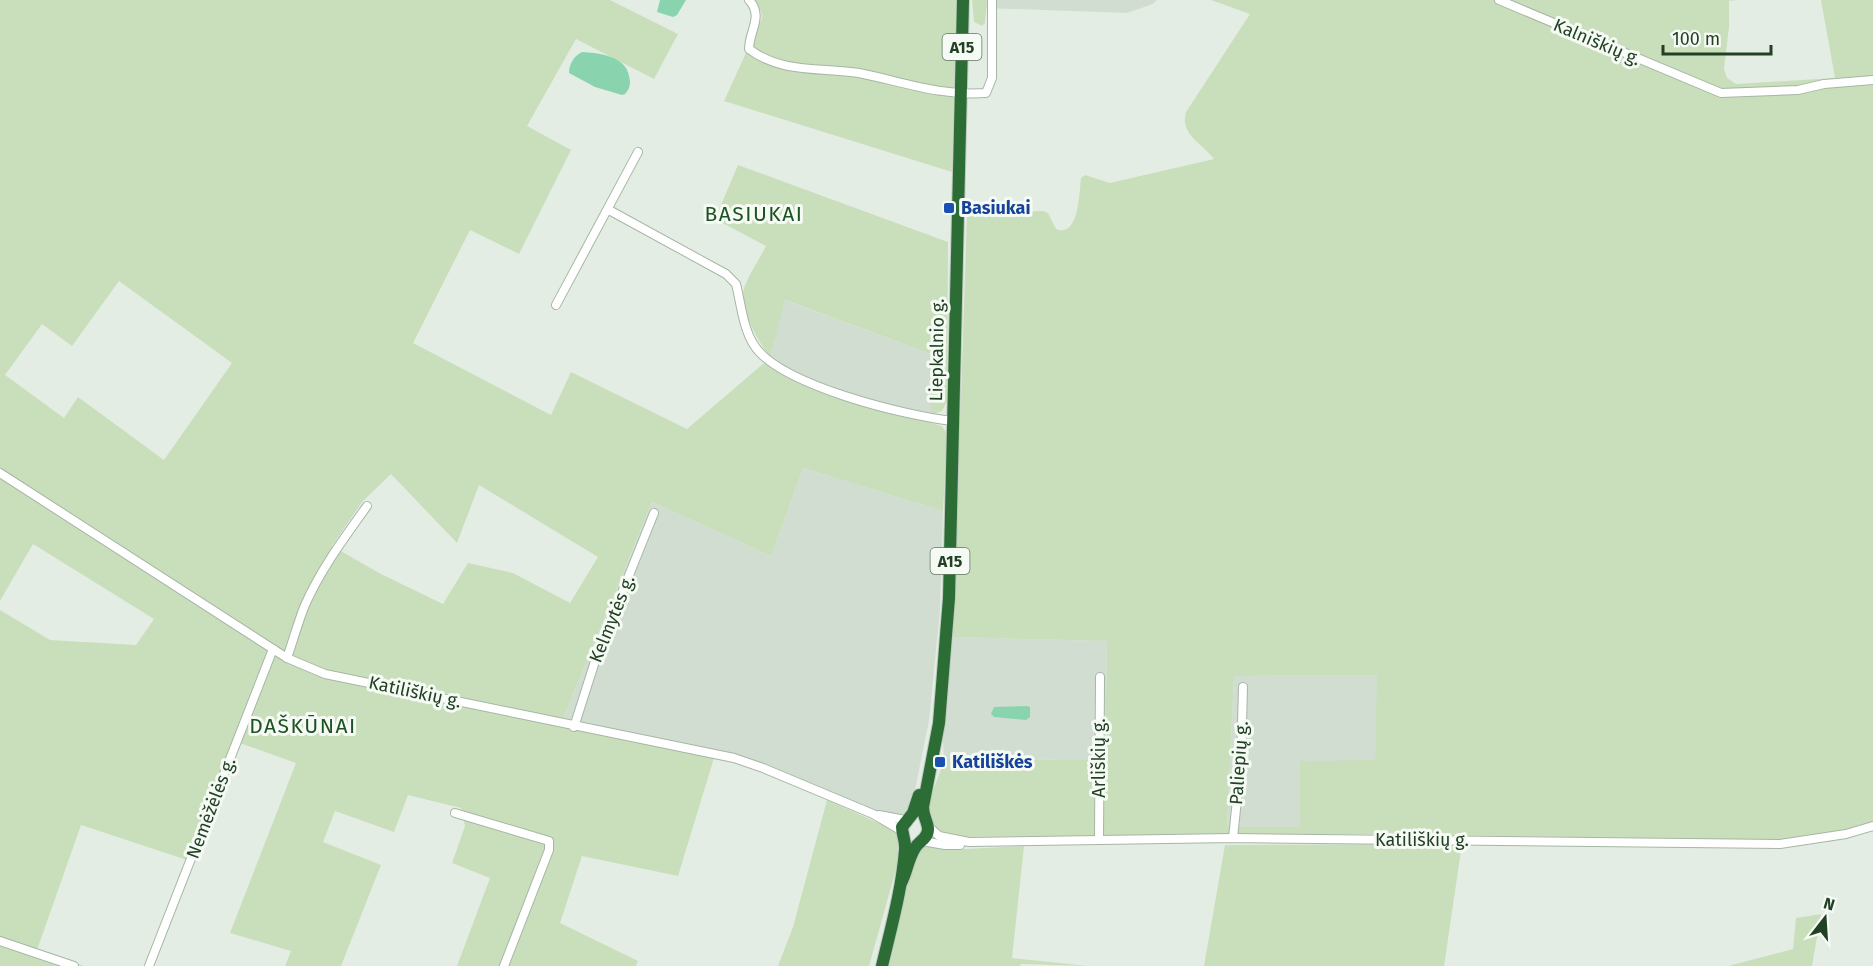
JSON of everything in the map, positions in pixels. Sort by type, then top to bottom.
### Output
[{"type":"highway","name":"Liepkalnio g.","points":[[882,966],[901,884],[912,853],[928,833],[923,807],[939,723],[949,598],[963,0]]},
{"type":"highway","name":"Liepkalnio g.","points":[[901,884],[905,827],[918,800],[934,713],[939,701]]},
{"type":"highway","points":[[920,842],[911,842],[905,827],[917,816],[926,823]]},
{"type":"street","points":[[749,0],[756,10],[756,20],[749,44],[749,49],[755,54],[795,68],[843,71],[936,91],[961,94],[986,93],[990,86],[992,78],[992,0]]},
{"type":"street","name":"Kalniškių g.","points":[[1499,0],[1721,93],[1798,90],[1824,84],[1873,80]]},
{"type":"street","points":[[556,305],[609,210],[638,152]]},
{"type":"street","points":[[609,210],[732,279],[736,284],[749,335],[755,346],[771,363],[820,386],[885,408],[910,415],[953,421]]},
{"type":"street","name":"Katiliškių g.","points":[[0,473],[287,658],[325,674],[574,727],[734,758],[905,827]]},
{"type":"street","points":[[287,658],[304,606],[312,590],[334,551],[367,506]]},
{"type":"street","name":"Kelmytės g.","points":[[574,727],[594,663],[654,513]]},
{"type":"street","name":"Nemėžėlės g.","points":[[148,966],[273,649]]},
{"type":"street","name":"Arliškių g.","points":[[1099,840],[1100,677]]},
{"type":"street","name":"Paliepių g.","points":[[1233,838],[1241,761],[1243,687]]},
{"type":"street","points":[[455,813],[549,841],[549,850],[504,966]]},
{"type":"street","name":"Katiliškių g.","points":[[926,823],[939,836],[969,842]]},
{"type":"street","name":"Katiliškių g.","points":[[920,842],[954,845],[969,842],[1233,838],[1780,843],[1846,834],[1873,826]]},
{"type":"street","points":[[0,941],[74,966]]},
{"type":"shaded area","points":[[0,0],[610,0],[678,34],[654,79],[576,39],[527,126],[571,150],[519,254],[470,230],[413,343],[551,415],[571,372],[687,429],[764,363],[823,391],[942,426],[947,434],[943,511],[803,468],[771,556],[652,502],[562,721],[326,670],[295,659],[0,469]],"holes":[[[119,281],[232,363],[164,460],[78,397],[64,418],[5,375],[42,324],[72,346]],[[391,474],[457,543],[479,485],[598,557],[570,603],[513,573],[468,563],[443,604],[381,574],[332,546],[362,502]]]},
{"type":"shaded area","points":[[660,0],[686,0],[677,15],[673,17],[657,12]]},
{"type":"shaded area","points":[[753,0],[956,0],[952,172],[724,101],[762,18],[761,11]]},
{"type":"shaded area","points":[[972,0],[987,0],[985,23],[982,26],[974,22]]},
{"type":"shaded area","points":[[987,0],[1157,0],[1153,4],[1127,13],[986,8]]},
{"type":"shaded area","points":[[1211,0],[1737,0],[1729,1],[1729,27],[1724,69],[1727,78],[1736,84],[1835,78],[1821,0],[1873,0],[1873,822],[1838,831],[1778,840],[1365,834],[957,837],[942,832],[932,825],[929,806],[944,759],[1105,760],[1107,641],[953,637],[967,216],[983,210],[994,213],[1043,211],[1048,213],[1056,229],[1064,230],[1073,221],[1078,204],[1081,178],[1085,175],[1110,183],[1214,159],[1193,138],[1186,127],[1186,112],[1250,14]],"holes":[[[1377,675],[1375,760],[1300,761],[1300,827],[1227,827],[1234,676]]]},
{"type":"shaded area","points":[[582,52],[611,57],[623,64],[630,81],[625,94],[595,87],[569,73],[572,61]]},
{"type":"shaded area","points":[[738,165],[948,242],[947,401],[942,411],[931,415],[931,354],[785,300],[770,357],[751,324],[743,296],[746,283],[766,246],[715,219]]},
{"type":"shaded area","points":[[784,300],[931,354],[931,415],[823,391],[764,363],[770,357]]},
{"type":"shaded area","points":[[803,468],[943,511],[940,610],[929,721],[912,804],[904,817],[876,811],[764,765],[562,721],[652,502],[771,556]]},
{"type":"shaded area","points":[[0,478],[287,663],[315,675],[714,758],[678,876],[582,856],[560,923],[638,961],[636,966],[457,966],[490,878],[452,863],[465,826],[461,808],[408,795],[394,832],[335,811],[323,842],[381,865],[341,966],[285,966],[291,951],[230,933],[296,763],[234,741],[187,860],[81,825],[37,950],[84,966],[0,966],[0,610],[50,640],[136,645],[154,619],[33,544],[0,601]]},
{"type":"shaded area","points":[[953,637],[1107,641],[1105,760],[944,759],[942,727]]},
{"type":"shaded area","points":[[1378,675],[1375,760],[1300,828],[1227,828],[1234,676]]},
{"type":"shaded area","points":[[994,707],[1030,707],[1030,717],[1026,720],[994,717],[991,714]]},
{"type":"shaded area","points":[[827,800],[896,831],[902,848],[869,966],[778,966],[793,927]]},
{"type":"shaded area","points":[[1462,844],[1444,966],[1204,966],[1225,845]]},
{"type":"shaded area","points":[[922,846],[947,850],[1024,846],[1012,958],[1088,966],[1021,964],[1020,966],[889,966],[907,885]]},
{"type":"shaded area","points":[[1821,914],[1812,966],[1728,966],[1793,949],[1796,918]]},
{"type":"place","name":"Basiukai","points":[[949,208]]},
{"type":"place","name":"Katiliškės","points":[[940,762]]},
{"type":"district","name":"BASIUKAI","points":[[754,214]]},
{"type":"district","name":"DAŠKŪNAI","points":[[303,726]]}]
